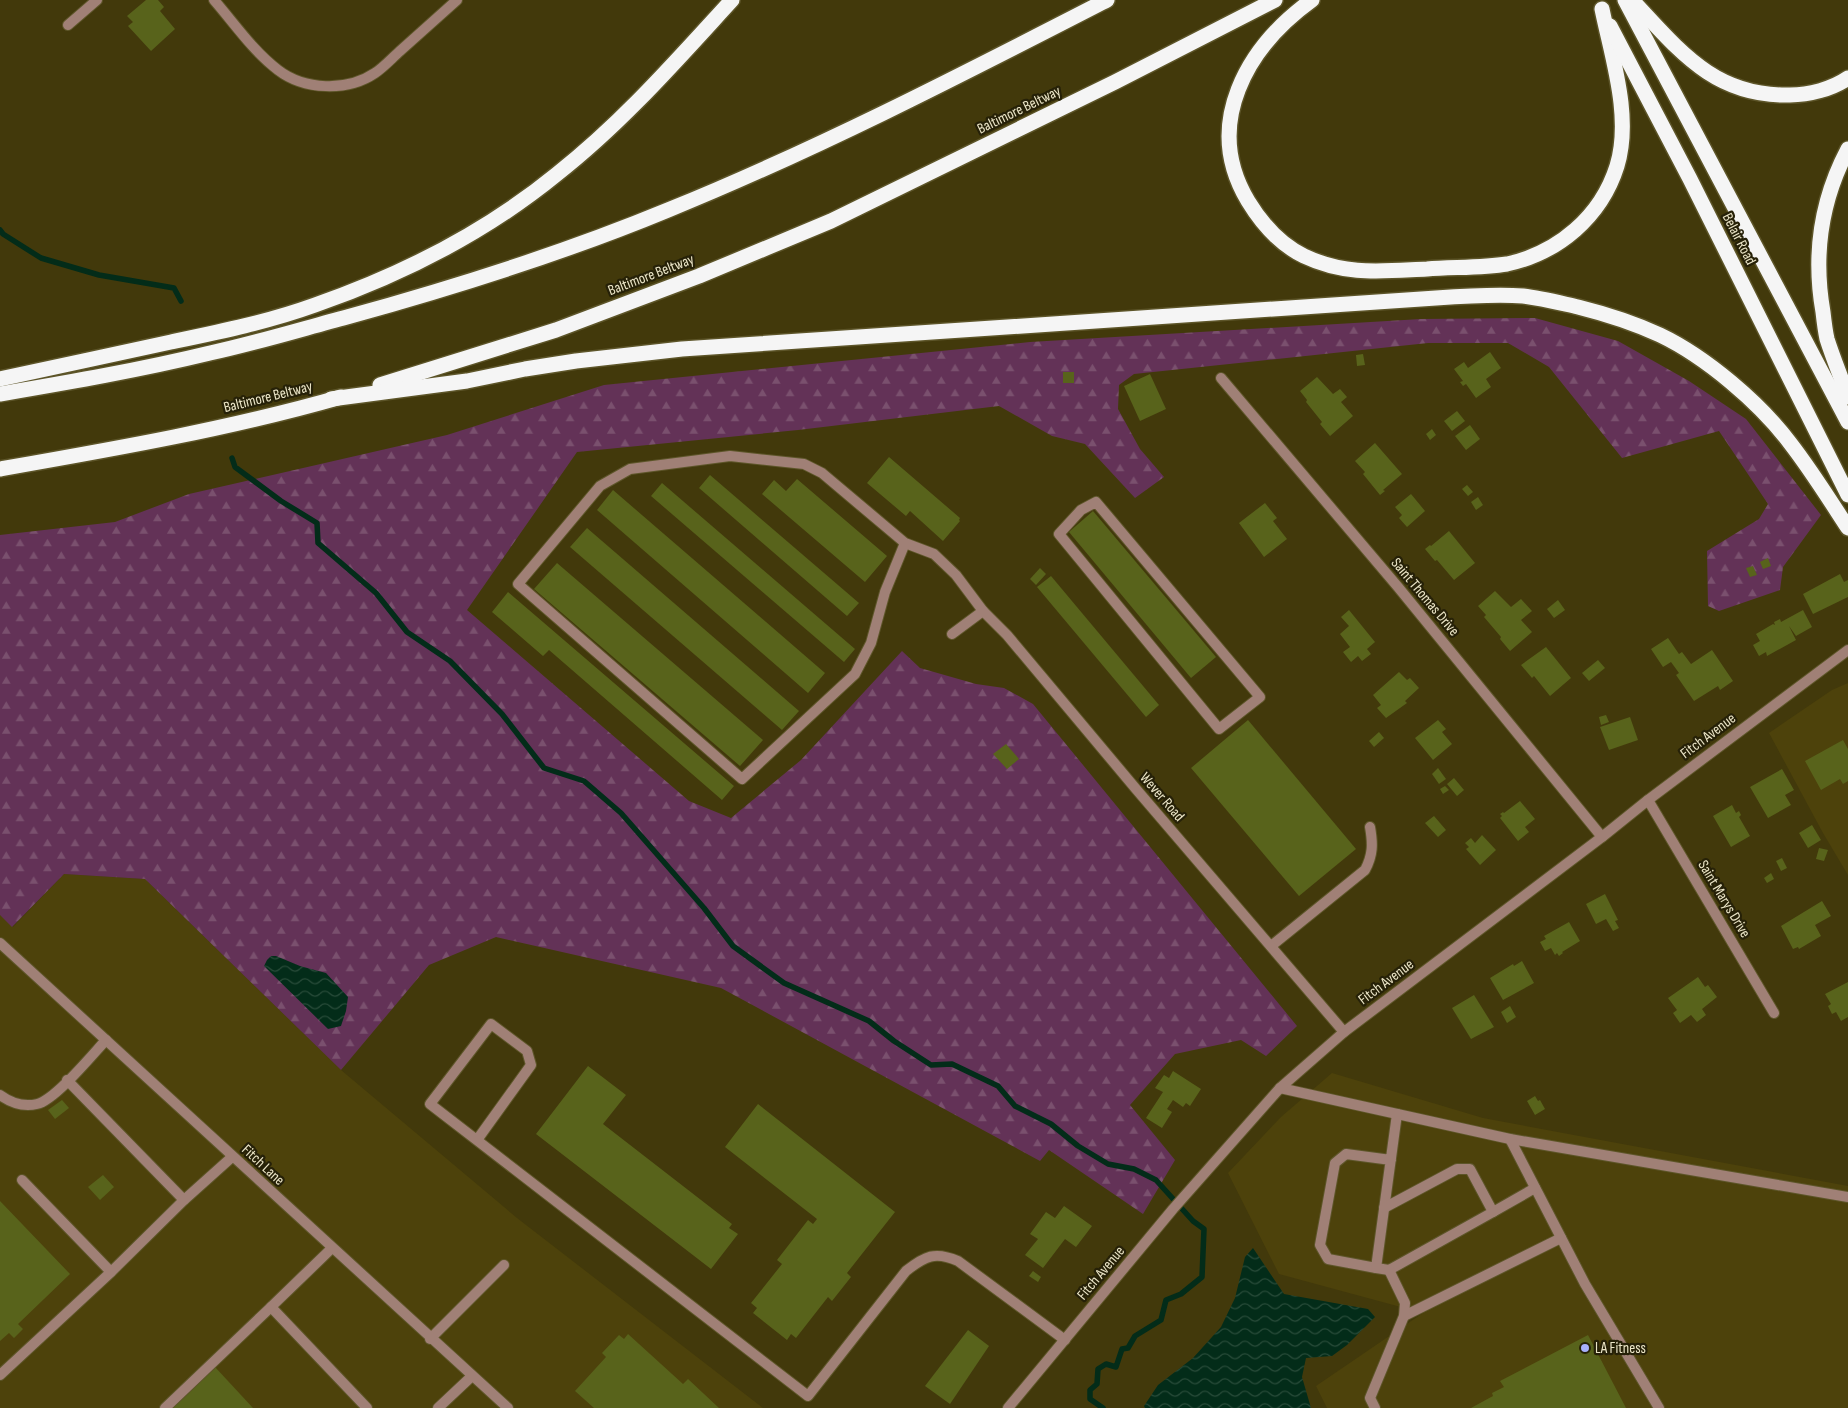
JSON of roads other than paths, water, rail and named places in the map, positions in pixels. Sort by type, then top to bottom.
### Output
[{"type":"highway","points":[[0,379],[203,335],[314,306],[383,278],[454,244],[509,209],[556,175],[600,138],[732,0]]},
{"type":"highway","points":[[0,394],[123,372],[211,353],[430,294],[533,260],[667,210],[796,154],[926,92],[1107,0]]},
{"type":"highway","name":"Baltimore Beltway","points":[[0,469],[132,446],[226,426],[331,399],[446,366],[556,330],[699,276],[831,221],[1116,82],[1274,0]]},
{"type":"highway","points":[[1312,0],[1271,38],[1253,59],[1240,82],[1231,110],[1228,134],[1232,163],[1243,192],[1259,220],[1278,239],[1302,255],[1332,267],[1371,272],[1505,264],[1537,256],[1582,226],[1610,186],[1618,164],[1622,138],[1622,113],[1599,5]]},
{"type":"highway","name":"Belair Road","points":[[1625,0],[1848,422]]},
{"type":"highway","points":[[1632,0],[1683,54],[1701,69],[1723,83],[1771,96],[1796,95],[1818,91],[1848,78]]},
{"type":"highway","name":"Belair Road","points":[[1599,5],[1690,179],[1848,495]]},
{"type":"highway","points":[[1848,149],[1831,187],[1822,219],[1818,254],[1820,295],[1827,338],[1848,396]]},
{"type":"highway","points":[[331,399],[467,381],[576,361],[682,349],[1416,299],[1488,295],[1524,296],[1557,302],[1621,320],[1660,335],[1705,363],[1754,404],[1790,442],[1848,528]]},
{"type":"street","points":[[68,25],[97,0]]},
{"type":"street","points":[[214,0],[277,69],[288,77],[304,83],[322,86],[357,82],[374,74],[457,0]]},
{"type":"street","name":"Saint Thomas Drive","points":[[1221,378],[1398,587],[1602,837]]},
{"type":"street","name":"Wever Road","points":[[905,543],[885,592],[872,643],[855,674],[742,779],[518,584],[600,486],[630,469],[730,456],[804,464],[822,473],[905,543],[934,554],[956,575],[983,611],[1007,635],[1136,790],[1344,1032]]},
{"type":"street","points":[[1096,502],[1260,697],[1219,729],[1059,534],[1067,524],[1081,510],[1096,502]]},
{"type":"street","points":[[952,634],[983,611]]},
{"type":"street","name":"Fitch Avenue","points":[[1008,1408],[1173,1209],[1280,1088],[1344,1032],[1848,650]]},
{"type":"street","name":"Saint Marys Drive","points":[[1648,800],[1774,1013]]},
{"type":"street","points":[[1271,946],[1365,870],[1370,860],[1373,846],[1370,828]]},
{"type":"street","name":"Fitch Lane","points":[[0,943],[430,1339],[508,1408]]},
{"type":"street","points":[[477,1140],[531,1065],[527,1050],[491,1024],[430,1104],[808,1396],[906,1271],[918,1261],[934,1255],[945,1255],[958,1261],[1065,1340]]},
{"type":"street","points":[[0,1095],[10,1102],[38,1104],[68,1080],[106,1040]]},
{"type":"street","points":[[68,1080],[184,1200]]},
{"type":"street","points":[[1280,1088],[1510,1139],[1848,1197]]},
{"type":"street","points":[[1376,1268],[1397,1114]]},
{"type":"street","points":[[1510,1139],[1589,1291],[1659,1408]]},
{"type":"street","points":[[1391,1160],[1346,1154],[1335,1163],[1320,1245],[1328,1259],[1389,1270],[1535,1188]]},
{"type":"street","points":[[0,1375],[111,1272],[184,1200],[232,1157]]},
{"type":"street","points":[[1384,1208],[1457,1169],[1470,1169],[1494,1212]]},
{"type":"street","points":[[22,1180],[111,1272]]},
{"type":"street","points":[[1404,1316],[1561,1238]]},
{"type":"street","points":[[165,1408],[332,1248]]},
{"type":"street","points":[[430,1339],[504,1265]]},
{"type":"street","points":[[1375,1408],[1370,1398],[1404,1316],[1405,1302],[1389,1270]]},
{"type":"street","points":[[271,1307],[367,1408]]},
{"type":"street","points":[[438,1408],[472,1376]]},
{"type":"water","points":[[271,956],[326,973],[348,997],[341,1026],[328,1029],[264,966]]},
{"type":"water","points":[[1253,1248],[1284,1294],[1368,1309],[1375,1317],[1347,1345],[1332,1356],[1306,1358],[1302,1377],[1311,1408],[1145,1408],[1144,1406],[1158,1385],[1193,1358],[1221,1327],[1235,1298],[1245,1257]]},
{"type":"waterway","points":[[0,230],[3,234],[41,258],[99,275],[174,288],[181,301]]},
{"type":"waterway","points":[[232,458],[235,467],[281,501],[317,523],[318,543],[376,593],[407,632],[450,661],[502,714],[544,768],[584,781],[621,813],[704,908],[733,946],[784,983],[869,1021],[894,1041],[931,1065],[952,1064],[998,1086],[1015,1106],[1051,1124],[1078,1146],[1108,1164],[1134,1169],[1156,1180],[1193,1221],[1204,1229],[1202,1277],[1181,1294],[1166,1300],[1161,1320],[1135,1336],[1128,1348],[1122,1349],[1116,1367],[1106,1364],[1098,1369],[1097,1384],[1090,1390],[1090,1399],[1103,1408]]},
{"type":"place","name":"LA Fitness","points":[[1585,1348]]}]
